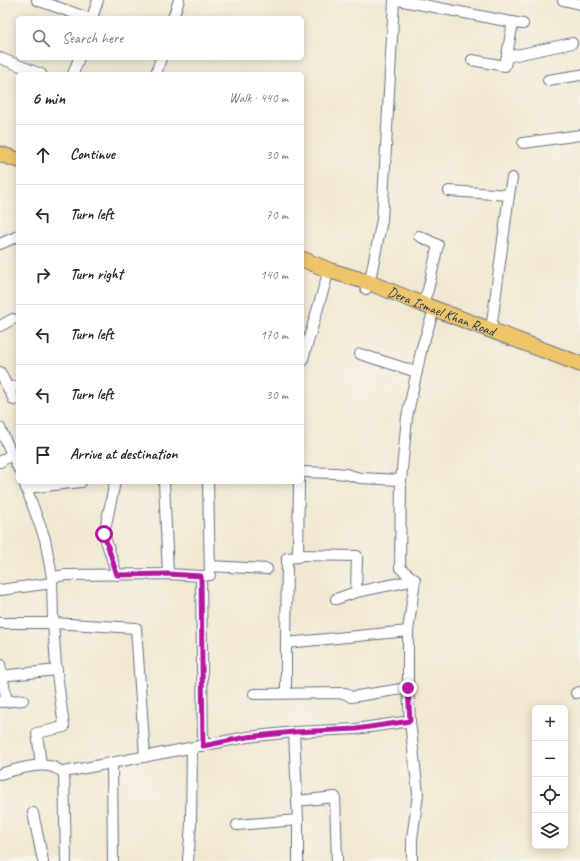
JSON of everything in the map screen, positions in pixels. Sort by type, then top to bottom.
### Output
[{"type":"highway","points":[[0,146],[16,151]]},
{"type":"highway","points":[[0,154],[16,159]]},
{"type":"highway","name":"Dera Ismael Khan Road","points":[[304,260],[331,270],[432,316],[580,372]]},
{"type":"highway","name":"Dera Ismael Khan Road","points":[[304,269],[327,277],[367,286],[422,304],[580,364]]},
{"type":"street","points":[[37,0],[82,16]]},
{"type":"street","points":[[93,16],[98,0]]},
{"type":"street","points":[[174,16],[180,0]]},
{"type":"street","points":[[367,286],[371,275],[382,220],[394,0]]},
{"type":"street","points":[[398,0],[518,23],[505,66],[472,60]]},
{"type":"street","points":[[563,0],[580,4]]},
{"type":"street","points":[[507,57],[572,43]]},
{"type":"street","points":[[0,58],[36,72]]},
{"type":"street","points":[[74,72],[77,60]]},
{"type":"street","points":[[157,72],[160,60]]},
{"type":"street","points":[[548,80],[580,75]]},
{"type":"street","points":[[523,143],[580,135]]},
{"type":"street","points":[[491,330],[512,178]]},
{"type":"street","points":[[450,191],[509,196]]},
{"type":"street","points":[[419,236],[438,245],[428,290],[422,304]]},
{"type":"street","points":[[0,244],[16,237]]},
{"type":"street","points":[[304,355],[327,277]]},
{"type":"street","points":[[415,580],[400,568],[401,480],[407,417],[422,347],[432,316]]},
{"type":"street","points":[[0,326],[13,319]]},
{"type":"street","points":[[360,354],[417,372]]},
{"type":"street","points":[[6,381],[14,400]]},
{"type":"street","points":[[0,428],[16,461],[0,462]]},
{"type":"street","points":[[304,472],[335,473],[360,478],[401,480]]},
{"type":"street","points":[[41,765],[37,733],[64,727],[53,623],[52,580],[46,539],[25,485],[44,484]]},
{"type":"street","points":[[115,484],[104,534],[117,575]]},
{"type":"street","points":[[164,484],[168,574]]},
{"type":"street","points":[[0,590],[52,580],[66,575],[210,575],[208,484]]},
{"type":"street","points":[[298,484],[298,555]]},
{"type":"street","points":[[286,693],[287,558],[298,557],[298,555],[357,556],[356,592]]},
{"type":"street","points":[[210,566],[267,569]]},
{"type":"street","points":[[201,576],[203,746]]},
{"type":"street","points":[[336,599],[356,592],[415,580]]},
{"type":"street","points":[[412,861],[412,839],[418,794],[410,721],[408,688],[408,631],[415,580]]},
{"type":"street","points":[[0,623],[53,623],[136,628],[145,757]]},
{"type":"street","points":[[286,643],[408,631]]},
{"type":"street","points":[[0,664],[3,702],[23,700]]},
{"type":"street","points":[[1,676],[57,670]]},
{"type":"street","points":[[254,694],[345,693],[351,697],[408,688]]},
{"type":"street","points":[[0,774],[20,768],[41,765],[52,766],[64,772],[247,737],[294,732],[356,729],[410,721]]},
{"type":"street","points":[[294,732],[298,820],[298,861]]},
{"type":"street","points":[[188,861],[191,824],[192,748]]},
{"type":"street","points":[[112,763],[113,861]]},
{"type":"street","points":[[64,772],[66,861]]},
{"type":"street","points":[[297,801],[335,797],[336,861]]},
{"type":"street","points":[[33,813],[43,861]]},
{"type":"street","points":[[237,824],[298,820]]},
{"type":"route","points":[[104,534],[117,575],[168,574],[201,576],[203,746],[247,737],[294,732],[356,729],[410,721],[408,688]]}]
